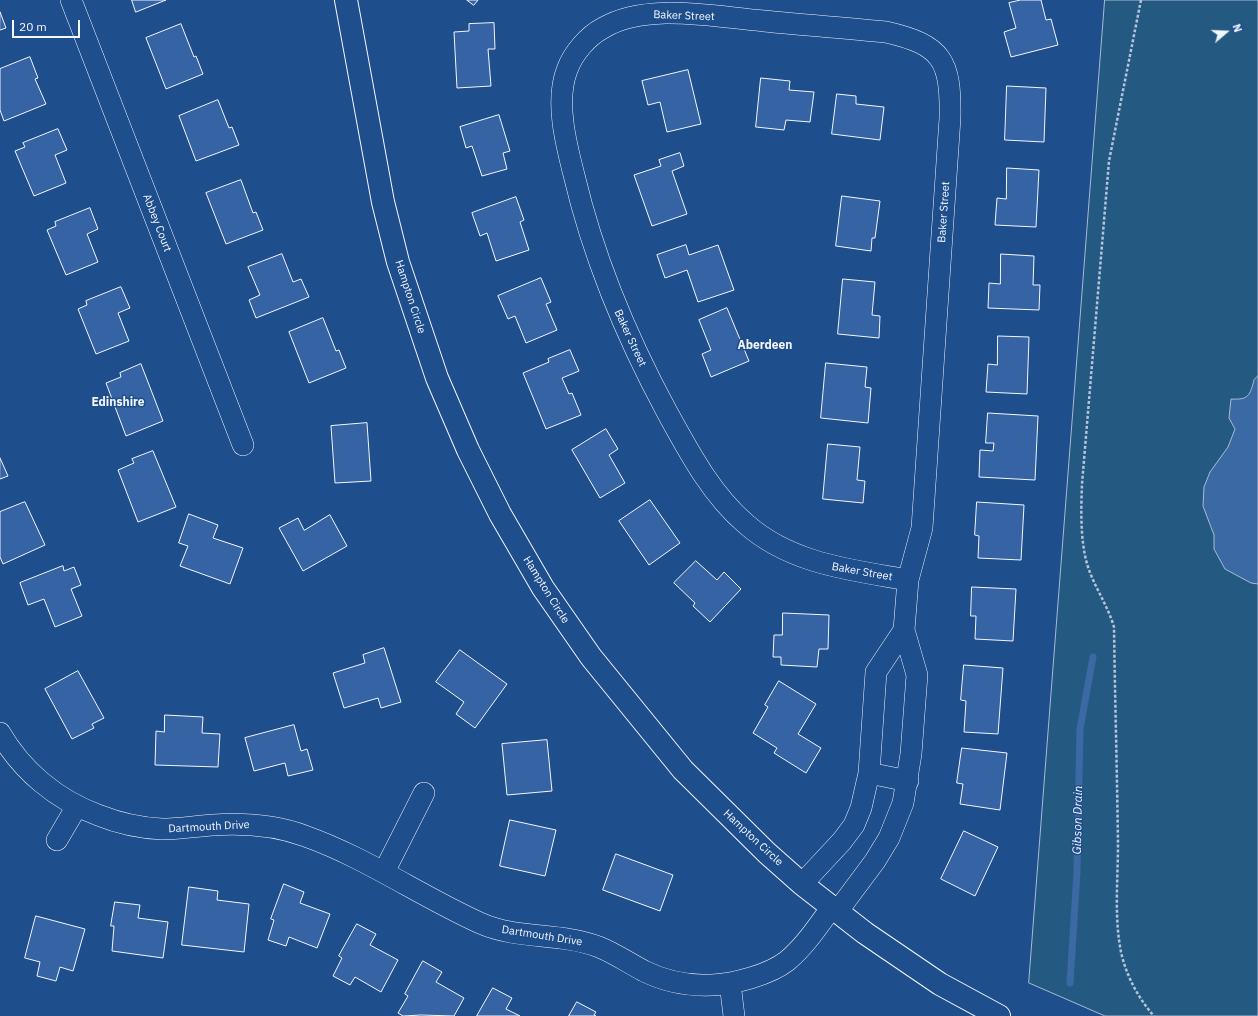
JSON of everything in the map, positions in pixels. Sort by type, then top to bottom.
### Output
[{"type":"street","name":"Abbey Court","points":[[71,0],[243,445]]},
{"type":"street","name":"Hampton Circle","points":[[346,0],[372,144],[398,262],[437,378],[468,450],[500,514],[543,588],[591,657],[646,726],[694,781],[767,853],[834,910],[940,984],[999,1016]]},
{"type":"street","name":"Baker Street","points":[[834,910],[875,861],[889,838],[903,803],[908,782],[916,675],[904,630],[908,580],[922,520],[950,118],[950,88],[945,66],[938,55],[923,43],[909,37],[886,32],[679,13],[641,15],[619,20],[602,28],[588,38],[567,70],[563,92],[562,115],[567,148],[583,212],[615,306],[649,378],[683,440],[704,476],[729,508],[747,525],[769,542],[825,565],[908,580]]},
{"type":"street","name":"Baker Street","points":[[802,884],[842,841],[854,825],[861,808],[869,773],[876,672],[904,630]]},
{"type":"street","name":"Dartmouth Drive","points":[[0,733],[8,746],[40,782],[76,806],[123,824],[162,829],[236,824],[283,829],[348,853],[482,924],[529,935],[566,937],[582,941],[601,948],[647,972],[674,981],[695,985],[730,983],[759,975],[785,962],[809,939],[834,910]]},
{"type":"street","points":[[869,773],[908,782]]},
{"type":"street","points":[[384,872],[424,793]]},
{"type":"street","points":[[56,840],[76,806]]},
{"type":"street","points":[[730,983],[734,1016]]},
{"type":"path","points":[[1141,0],[1109,161],[1082,484],[1081,523],[1088,567],[1109,611],[1114,627],[1118,850],[1117,914],[1121,952],[1131,980],[1143,1004],[1154,1016]]},
{"type":"shaded area","points":[[1105,0],[1258,0],[1258,1016],[1105,1016],[1029,983]]},
{"type":"shaded area","points":[[1258,376],[1258,584],[1251,583],[1225,569],[1214,549],[1214,535],[1203,506],[1204,487],[1210,472],[1228,447],[1235,429],[1229,418],[1231,399],[1245,398],[1251,390],[1254,380]]},
{"type":"building","points":[[132,0],[166,0],[136,12]]},
{"type":"building","points":[[467,0],[478,0],[474,5]]},
{"type":"building","points":[[1021,0],[1041,0],[1046,20],[1051,19],[1058,45],[1011,57],[1004,32],[1016,28],[1009,3]]},
{"type":"building","points":[[0,12],[6,28],[0,30]]},
{"type":"building","points":[[494,23],[495,49],[488,49],[491,86],[457,88],[454,32],[469,31],[469,24]]},
{"type":"building","points":[[181,24],[194,57],[196,56],[203,74],[166,89],[146,38]]},
{"type":"building","points":[[30,57],[38,78],[35,79],[46,104],[4,121],[0,110],[0,69]]},
{"type":"building","points":[[688,70],[701,124],[667,132],[660,102],[648,105],[642,81]]},
{"type":"building","points":[[761,78],[790,81],[789,90],[814,92],[810,122],[786,120],[784,130],[756,127]]},
{"type":"building","points":[[1007,86],[1046,88],[1044,142],[1005,140]]},
{"type":"building","points":[[837,94],[856,96],[856,104],[884,107],[880,140],[832,134]]},
{"type":"building","points":[[218,100],[229,128],[232,127],[239,145],[196,161],[179,116]]},
{"type":"building","points":[[499,115],[510,151],[503,153],[507,169],[482,176],[472,146],[466,148],[460,127]]},
{"type":"building","points":[[58,129],[67,150],[55,155],[66,183],[34,196],[15,151],[25,147],[23,143]]},
{"type":"building","points":[[680,153],[684,166],[672,171],[687,214],[652,226],[634,175],[661,166],[659,160]]},
{"type":"building","points":[[1007,168],[1039,170],[1036,227],[995,225],[997,198],[1006,199]]},
{"type":"building","points":[[241,180],[253,213],[256,212],[263,230],[226,244],[206,193]]},
{"type":"building","points":[[842,196],[880,201],[875,238],[872,238],[871,251],[836,246]]},
{"type":"building","points":[[516,197],[524,220],[520,222],[529,250],[496,261],[487,233],[480,236],[472,213]]},
{"type":"building","points":[[90,208],[98,229],[87,234],[98,262],[66,275],[47,230],[56,226],[55,222]]},
{"type":"building","points":[[686,245],[689,255],[718,245],[734,290],[698,302],[687,270],[665,278],[657,255]]},
{"type":"building","points":[[282,254],[293,282],[301,279],[309,297],[256,318],[249,300],[260,295],[248,267]]},
{"type":"building","points":[[1001,254],[1034,256],[1033,285],[1040,285],[1039,310],[988,308],[989,283],[1000,284]]},
{"type":"building","points":[[541,278],[551,302],[546,304],[557,330],[526,343],[515,316],[508,319],[498,296]]},
{"type":"building","points":[[843,279],[875,282],[872,315],[880,316],[879,338],[838,334]]},
{"type":"building","points":[[121,287],[130,308],[118,313],[129,341],[96,354],[78,309],[87,305],[86,301]]},
{"type":"building","points":[[727,308],[749,361],[711,377],[702,354],[711,350],[699,320]]},
{"type":"building","points":[[323,318],[336,351],[339,350],[346,368],[309,383],[289,332]]},
{"type":"building","points":[[998,336],[1029,337],[1027,394],[986,392],[988,364],[997,365]]},
{"type":"building","points":[[570,350],[579,371],[562,378],[569,394],[572,393],[581,415],[546,429],[523,373],[549,362],[548,359]]},
{"type":"building","points":[[826,363],[867,367],[865,387],[871,388],[868,423],[821,418]]},
{"type":"building","points":[[141,364],[163,421],[126,436],[106,383],[121,377],[120,373]]},
{"type":"building","points":[[988,413],[1038,416],[1035,480],[979,477],[980,450],[993,451],[994,443],[986,443]]},
{"type":"building","points":[[367,423],[371,481],[335,483],[331,426]]},
{"type":"building","points":[[606,429],[618,449],[609,455],[625,483],[600,498],[572,450]]},
{"type":"building","points":[[828,444],[860,447],[857,480],[865,481],[863,503],[823,499]]},
{"type":"building","points":[[153,451],[176,507],[138,522],[118,470],[134,463],[132,459]]},
{"type":"building","points":[[0,458],[8,476],[0,479]]},
{"type":"building","points":[[650,500],[680,543],[649,565],[619,521]]},
{"type":"building","points":[[25,502],[45,545],[3,564],[0,557],[0,512]]},
{"type":"building","points":[[977,502],[1024,505],[1021,560],[978,558],[979,536],[975,535]]},
{"type":"building","points":[[189,514],[218,525],[213,538],[243,548],[230,584],[180,566],[188,546],[179,543]]},
{"type":"building","points":[[330,515],[347,546],[303,571],[279,528],[298,518],[304,530]]},
{"type":"building","points":[[696,561],[717,580],[724,572],[741,589],[710,622],[693,606],[695,603],[674,583]]},
{"type":"building","points":[[63,566],[64,571],[74,567],[81,585],[71,589],[82,616],[55,627],[44,599],[28,605],[20,583]]},
{"type":"building","points":[[972,587],[1016,589],[1013,641],[975,639],[976,616],[971,616]]},
{"type":"building","points":[[783,613],[829,615],[828,649],[819,649],[817,667],[781,665],[781,657],[773,657],[774,635],[782,635]]},
{"type":"building","points":[[384,648],[401,702],[381,708],[378,698],[344,708],[333,673],[365,663],[363,655]]},
{"type":"building","points":[[460,650],[507,684],[475,728],[456,714],[464,702],[436,682]]},
{"type":"building","points":[[964,665],[1003,668],[998,734],[964,732],[966,701],[961,700]]},
{"type":"building","points":[[78,671],[104,718],[92,724],[94,728],[72,739],[45,689]]},
{"type":"building","points":[[779,681],[816,704],[798,734],[821,748],[806,773],[774,753],[777,748],[753,733],[768,707],[765,705]]},
{"type":"building","points":[[165,715],[203,717],[202,733],[220,734],[218,767],[155,765],[156,731],[164,732]]},
{"type":"building","points":[[294,725],[301,751],[307,749],[313,770],[288,776],[285,763],[254,771],[245,738]]},
{"type":"building","points":[[547,740],[552,791],[507,795],[502,744]]},
{"type":"building","points":[[962,748],[1007,753],[1000,810],[960,804],[963,784],[957,783]]},
{"type":"building","points":[[510,820],[556,830],[545,876],[500,866]]},
{"type":"building","points":[[964,831],[998,847],[975,896],[941,879]]},
{"type":"building","points":[[616,854],[673,875],[660,911],[603,890]]},
{"type":"building","points":[[284,884],[304,892],[300,903],[330,914],[317,948],[289,937],[286,946],[268,940],[274,920],[271,919]]},
{"type":"building","points":[[189,887],[218,891],[217,900],[249,904],[244,952],[182,945]]},
{"type":"building","points":[[115,902],[140,905],[138,918],[168,922],[163,958],[112,951],[114,926],[111,926]]},
{"type":"building","points":[[36,916],[85,929],[73,971],[60,967],[56,981],[37,976],[40,962],[25,958]]},
{"type":"building","points":[[357,924],[376,934],[370,945],[398,960],[381,992],[355,977],[350,985],[333,976],[342,958],[339,956]]},
{"type":"building","points":[[423,961],[442,972],[436,982],[464,998],[454,1016],[403,1016],[398,1013],[408,996],[405,994]]},
{"type":"building","points":[[493,988],[512,998],[506,1009],[520,1016],[477,1016]]},
{"type":"building","points":[[577,1002],[596,1012],[594,1015],[596,1016],[569,1016]]},
{"type":"waterway","name":"Gibson Drain","points":[[1070,983],[1077,872],[1080,729],[1093,657]]},
{"type":"district","name":"Aberdeen","points":[[765,346]]},
{"type":"district","name":"Edinshire","points":[[118,403]]}]
